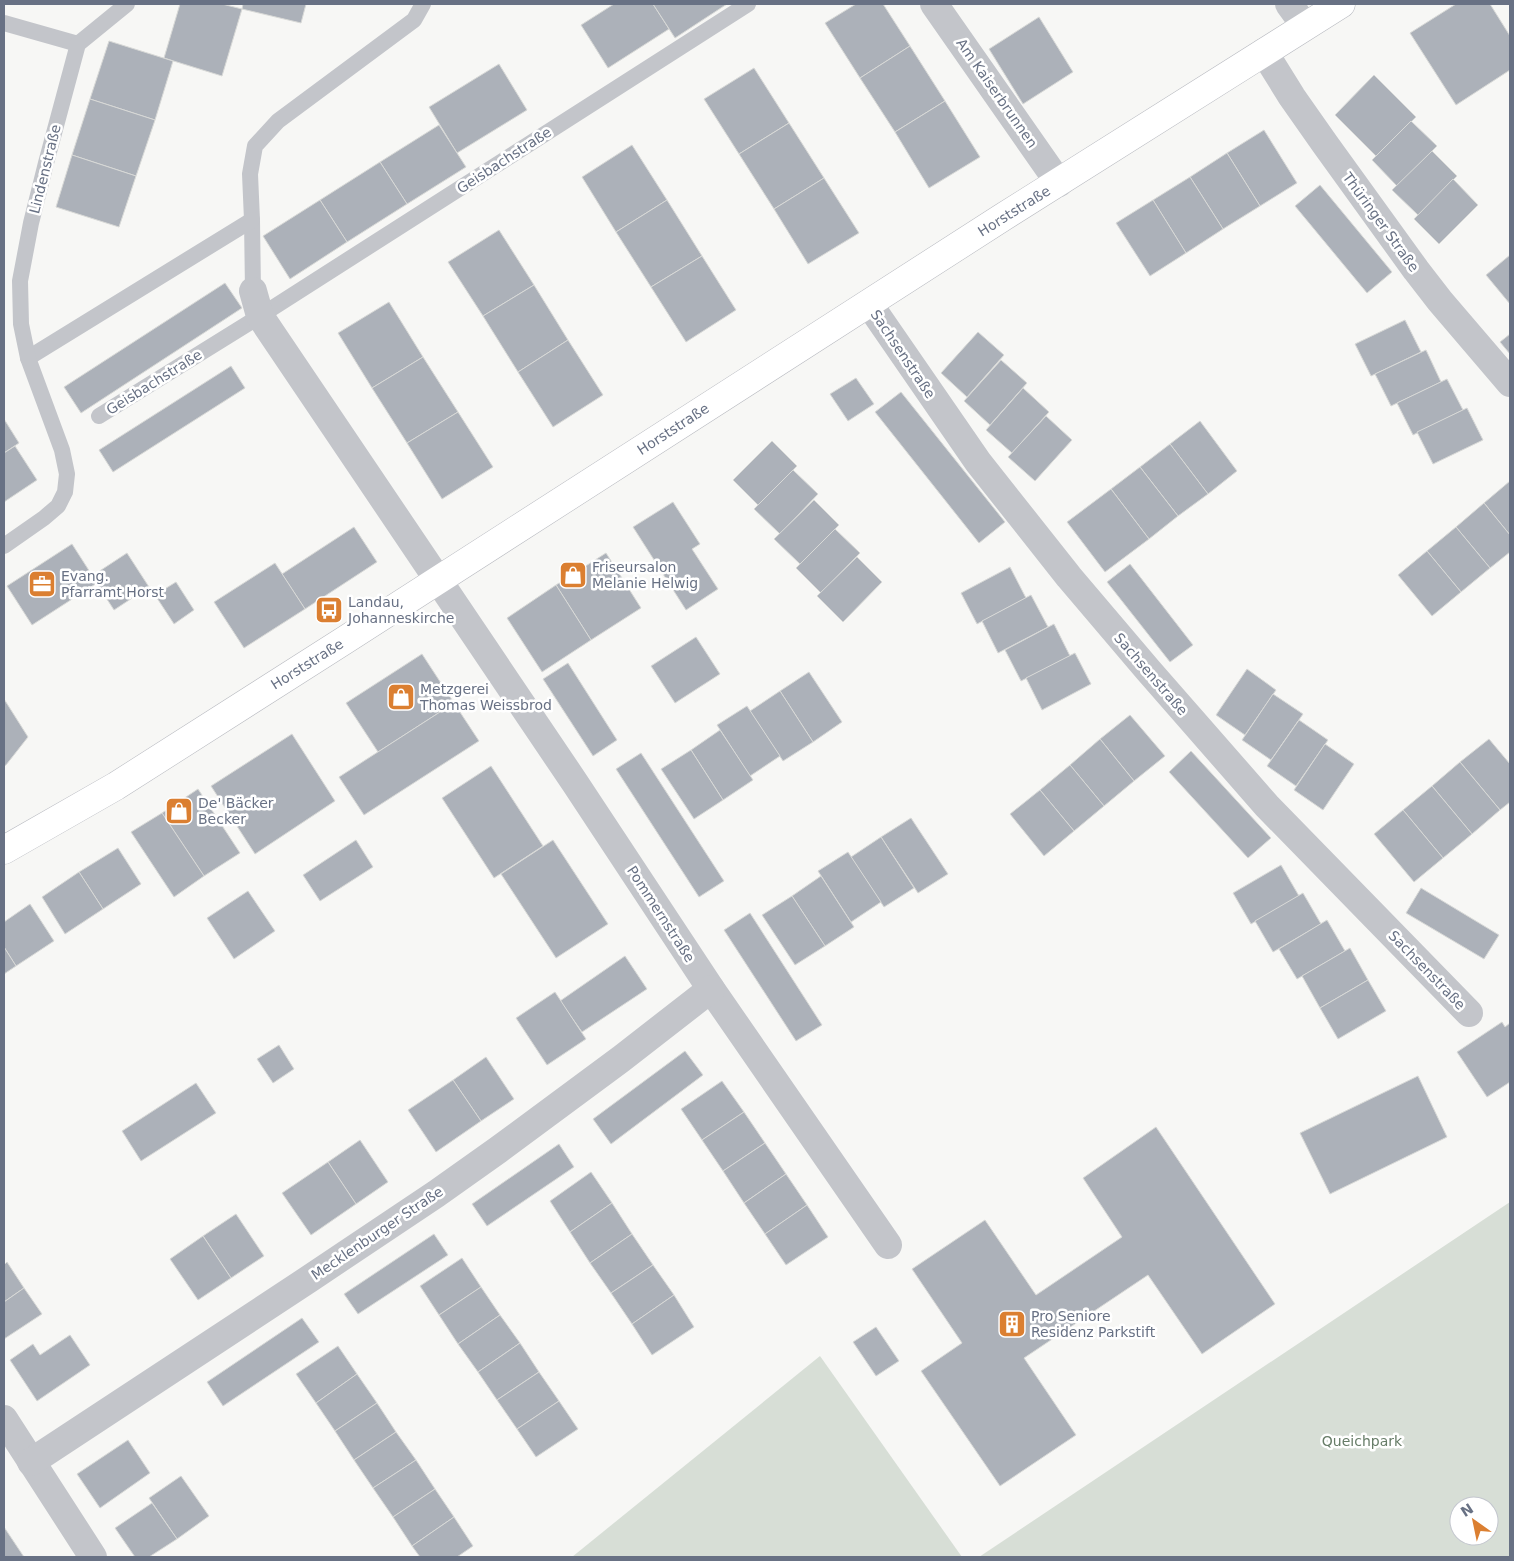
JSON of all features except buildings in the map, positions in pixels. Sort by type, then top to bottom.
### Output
[{"type":"street","name":"Am Kaiserbrunnen","points":[[934,4],[1058,183]]},
{"type":"street","points":[[1289,4],[1305,26]]},
{"type":"street","name":"Horststraße","points":[[4,850],[116,786],[1340,4]]},
{"type":"street","name":"Thüringer Straße","points":[[1264,52],[1292,97],[1416,270],[1510,383]]},
{"type":"street","points":[[256,304],[439,580]]},
{"type":"street","name":"Sachsenstraße","points":[[869,304],[978,462],[1069,577],[1268,806],[1469,1013]]},
{"type":"street","name":"Pommernstraße","points":[[439,580],[711,989],[888,1245]]},
{"type":"street","name":"Mecklenburger Straße","points":[[32,1462],[436,1194],[622,1058],[711,989]]},
{"type":"street","points":[[4,1419],[93,1557]]},
{"type":"lane","points":[[4,24],[78,44],[128,4]]},
{"type":"lane","points":[[256,304],[250,174],[255,146],[278,121],[414,20],[423,4]]},
{"type":"lane","name":"Geisbachstraße","points":[[99,416],[256,304],[748,4]]},
{"type":"lane","name":"Lindenstraße","points":[[4,546],[58,506],[65,492],[67,474],[62,450],[28,358],[21,324],[20,281],[31,223],[78,44]]},
{"type":"lane","points":[[28,358],[252,220]]},
{"type":"green space","name":"Queichpark","points":[[1510,1202],[1510,1557],[979,1557]]},
{"type":"green space","points":[[820,1356],[962,1557],[572,1557]]},
{"type":"place","name":"Friseursalon Melanie Helwig","points":[[573,575]]},
{"type":"place","name":"Evang. Pfarramt Horst","points":[[42,584]]},
{"type":"place","name":"Landau, Johanneskirche","points":[[329,610]]},
{"type":"place","name":"Metzgerei Thomas Weissbrod","points":[[401,697]]},
{"type":"place","name":"De' Bäcker Becker","points":[[179,811]]},
{"type":"place","name":"Pro Seniore Residenz Parkstift","points":[[1012,1324]]}]
